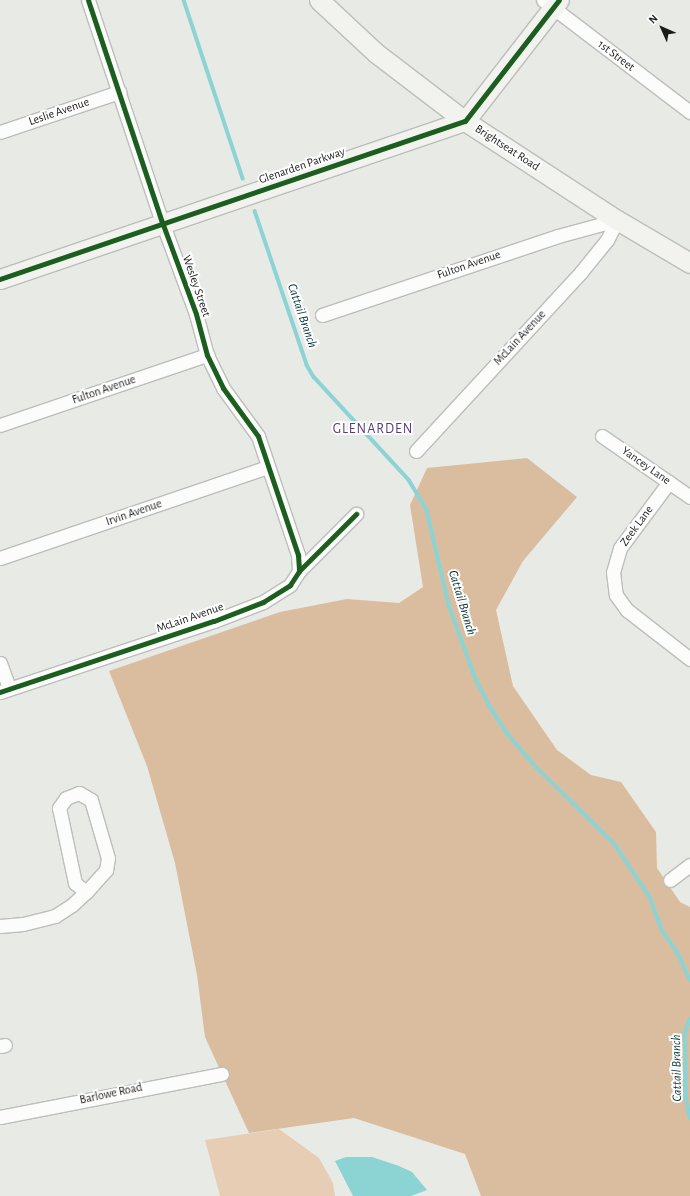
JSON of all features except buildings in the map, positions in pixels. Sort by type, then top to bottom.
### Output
[{"type":"street","name":"Wesley Street","points":[[88,0],[162,222],[196,314],[207,355],[223,388],[254,429],[298,555],[300,571]]},
{"type":"street","name":"Brightseat Road","points":[[319,0],[376,52],[465,121],[617,220],[690,262]]},
{"type":"street","points":[[465,121],[552,3]]},
{"type":"street","name":"1st Street","points":[[552,3],[690,112]]},
{"type":"street","name":"Leslie Avenue","points":[[0,132],[119,92]]},
{"type":"street","name":"Glenarden Parkway","points":[[0,279],[162,222],[465,121]]},
{"type":"street","name":"Fulton Avenue","points":[[322,315],[558,236],[617,220]]},
{"type":"street","name":"McLain Avenue","points":[[416,451],[589,263],[607,240],[617,220]]},
{"type":"street","name":"Fulton Avenue","points":[[0,425],[207,355]]},
{"type":"street","name":"Yancey Lane","points":[[602,436],[690,497]]},
{"type":"street","name":"Irvin Avenue","points":[[0,558],[268,467]]},
{"type":"street","name":"Zeek Lane","points":[[669,482],[620,548],[613,572],[616,595],[627,610],[690,659]]},
{"type":"street","name":"McLain Avenue","points":[[4,690],[254,606],[290,585],[300,571],[356,514]]},
{"type":"street","points":[[0,663],[4,690]]},
{"type":"street","points":[[0,926],[23,924],[54,916],[72,905],[86,892],[106,870],[108,858],[91,800],[79,793],[66,798],[59,808],[75,883],[86,892]]},
{"type":"street","points":[[670,880],[690,865]]},
{"type":"street","name":"Barlowe Road","points":[[0,1117],[222,1074]]},
{"type":"shaded area","points":[[527,458],[577,497],[523,561],[496,610],[513,686],[557,750],[591,775],[621,782],[656,832],[657,868],[680,902],[690,907],[690,1196],[481,1196],[465,1154],[354,1118],[249,1133],[205,1037],[197,975],[175,863],[147,766],[109,671],[280,612],[347,599],[399,603],[423,587],[410,505],[427,468]]},
{"type":"shaded area","points":[[279,1129],[319,1158],[333,1183],[335,1196],[220,1196],[205,1140]]},
{"type":"water","points":[[346,1157],[372,1157],[399,1166],[412,1172],[427,1190],[411,1196],[353,1196],[335,1161]]},
{"type":"waterway","name":"Cattail Branch","points":[[184,0],[243,178]]},
{"type":"waterway","name":"Cattail Branch","points":[[255,211],[307,365],[314,377],[409,480],[427,510],[449,605],[475,677],[488,703],[507,733],[536,767],[614,843],[650,897],[662,930],[679,955],[690,980]]},
{"type":"waterway","name":"Cattail Branch","points":[[690,1019],[685,1034],[686,1096],[690,1118]]},
{"type":"cycle path","points":[[88,0],[162,222],[196,314],[207,355],[223,388],[258,436],[298,555],[299,571]]},
{"type":"cycle path","points":[[0,279],[465,121],[559,0]]},
{"type":"cycle path","points":[[0,692],[214,621],[263,602],[290,585],[299,571],[356,514]]},
{"type":"district","name":"GLENARDEN","points":[[373,429]]}]
